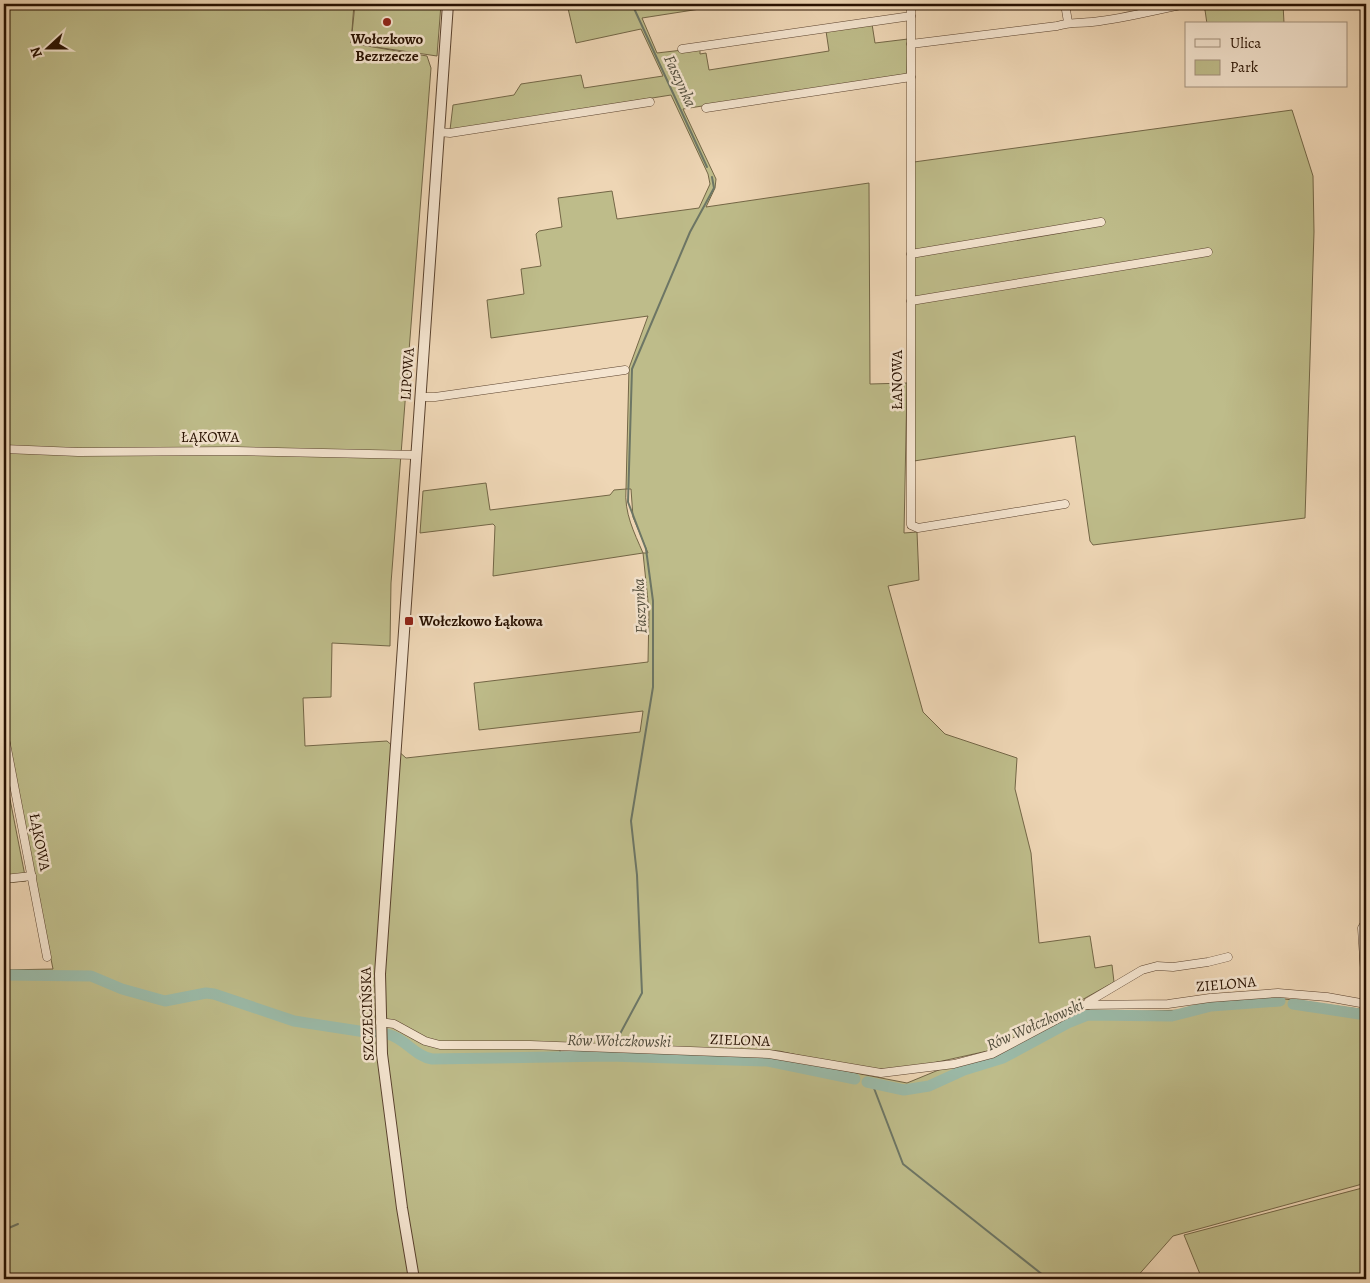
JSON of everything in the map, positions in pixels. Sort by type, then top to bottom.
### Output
[{"type":"street","name":"LIPOWA","points":[[395,746],[448,4]]},
{"type":"street","name":"ŁANOWA","points":[[911,4],[911,524],[918,528],[1066,504]]},
{"type":"street","points":[[1065,4],[1068,22]]},
{"type":"street","points":[[911,44],[1057,26],[1068,22],[1080,24],[1185,4]]},
{"type":"street","points":[[682,49],[911,16]]},
{"type":"street","points":[[706,108],[911,77]]},
{"type":"street","points":[[440,132],[460,131],[650,102]]},
{"type":"street","points":[[911,254],[1101,222]]},
{"type":"street","points":[[911,301],[1208,252]]},
{"type":"street","points":[[420,397],[435,397],[625,370]]},
{"type":"street","name":"ŁĄKOWA","points":[[4,449],[78,452],[236,451],[416,455]]},
{"type":"street","name":"ŁĄKOWA","points":[[4,733],[47,957]]},
{"type":"street","name":"SZCZECIŃSKA","points":[[395,746],[381,948],[380,1022],[394,1153],[411,1278]]},
{"type":"street","points":[[4,878],[32,876]]},
{"type":"street","points":[[1366,922],[1362,928],[1366,991]]},
{"type":"street","name":"ZIELONA","points":[[1088,1005],[1088,1002],[1142,970],[1157,966],[1208,962],[1228,957]]},
{"type":"street","name":"ZIELONA","points":[[380,1022],[394,1024],[424,1041],[440,1045],[530,1045],[769,1054],[881,1074],[954,1064],[992,1054],[1080,1007],[1088,1005],[1168,1004],[1210,998],[1278,994],[1327,997],[1366,1004]]},
{"type":"green space","points":[[4,4],[354,4],[351,43],[355,4],[441,4],[437,56],[355,44],[427,56],[431,68],[391,583],[390,646],[332,643],[331,697],[303,698],[305,746],[387,741],[406,758],[640,732],[643,711],[479,730],[474,683],[648,662],[649,611],[643,553],[648,553],[633,517],[631,489],[626,489],[629,368],[648,316],[491,338],[487,300],[524,294],[521,269],[541,266],[536,234],[539,231],[562,227],[558,198],[612,191],[617,219],[699,208],[710,184],[708,174],[671,95],[450,130],[453,105],[514,95],[521,84],[581,75],[584,88],[663,76],[641,29],[576,43],[567,4],[732,4],[642,18],[657,53],[700,48],[700,54],[706,53],[709,70],[829,51],[826,31],[872,24],[875,43],[908,39],[907,74],[683,109],[716,179],[715,188],[706,207],[869,183],[870,384],[907,383],[904,533],[917,532],[919,580],[888,586],[923,712],[945,734],[1017,758],[1015,789],[1031,853],[1039,943],[1090,936],[1095,968],[1112,965],[1114,982],[992,1050],[924,1065],[886,1069],[857,1068],[779,1051],[560,1045],[560,1052],[783,1059],[907,1083],[941,1069],[992,1058],[1080,1013],[1185,1010],[1215,1003],[1285,999],[1366,1010],[1366,1183],[1173,1236],[1135,1279],[4,1279],[4,970],[53,969],[4,726]]},
{"type":"green space","points":[[1198,4],[1283,4],[1284,22],[1207,22],[1205,10],[1197,6]]},
{"type":"green space","points":[[1292,110],[1313,176],[1314,232],[1305,518],[1093,545],[1090,541],[1075,436],[914,461],[914,162]]},
{"type":"green space","points":[[486,483],[490,510],[610,495],[614,490],[626,489],[628,514],[643,553],[493,576],[495,526],[493,524],[420,533],[423,491]]},
{"type":"green space","points":[[4,794],[9,794],[26,881],[4,883]]},
{"type":"green space","points":[[1366,1187],[1366,1279],[1202,1279],[1184,1235]]},
{"type":"waterway","name":"Faszynka","points":[[632,4],[707,167]]},
{"type":"waterway","name":"Faszynka","points":[[614,1045],[642,993],[637,875],[631,821],[653,687],[653,601],[646,549],[628,502],[632,369],[690,232],[714,188],[712,177]]},
{"type":"waterway","name":"Rów Wołczkowski","points":[[4,975],[91,976],[122,989],[165,1001],[206,993],[214,994],[294,1021],[372,1033]]},
{"type":"waterway","name":"Rów Wołczkowski","points":[[867,1082],[904,1090],[929,1086],[964,1070],[1003,1058],[1068,1023],[1088,1015],[1172,1016],[1211,1006],[1280,1001]]},
{"type":"waterway","name":"Rów Wołczkowski","points":[[1293,1004],[1366,1015]]},
{"type":"waterway","name":"Rów Wołczkowski","points":[[387,1034],[432,1059],[610,1056],[768,1061],[855,1079]]},
{"type":"waterway","name":"Faszynka","points":[[610,1056],[612,1052]]},
{"type":"waterway","points":[[872,1083],[903,1164],[1048,1279]]},
{"type":"waterway","points":[[4,1230],[18,1224]]},
{"type":"place","name":"Wołczkowo Bezrzecze","points":[[387,22]]},
{"type":"place","name":"Wołczkowo Łąkowa","points":[[409,621]]}]
